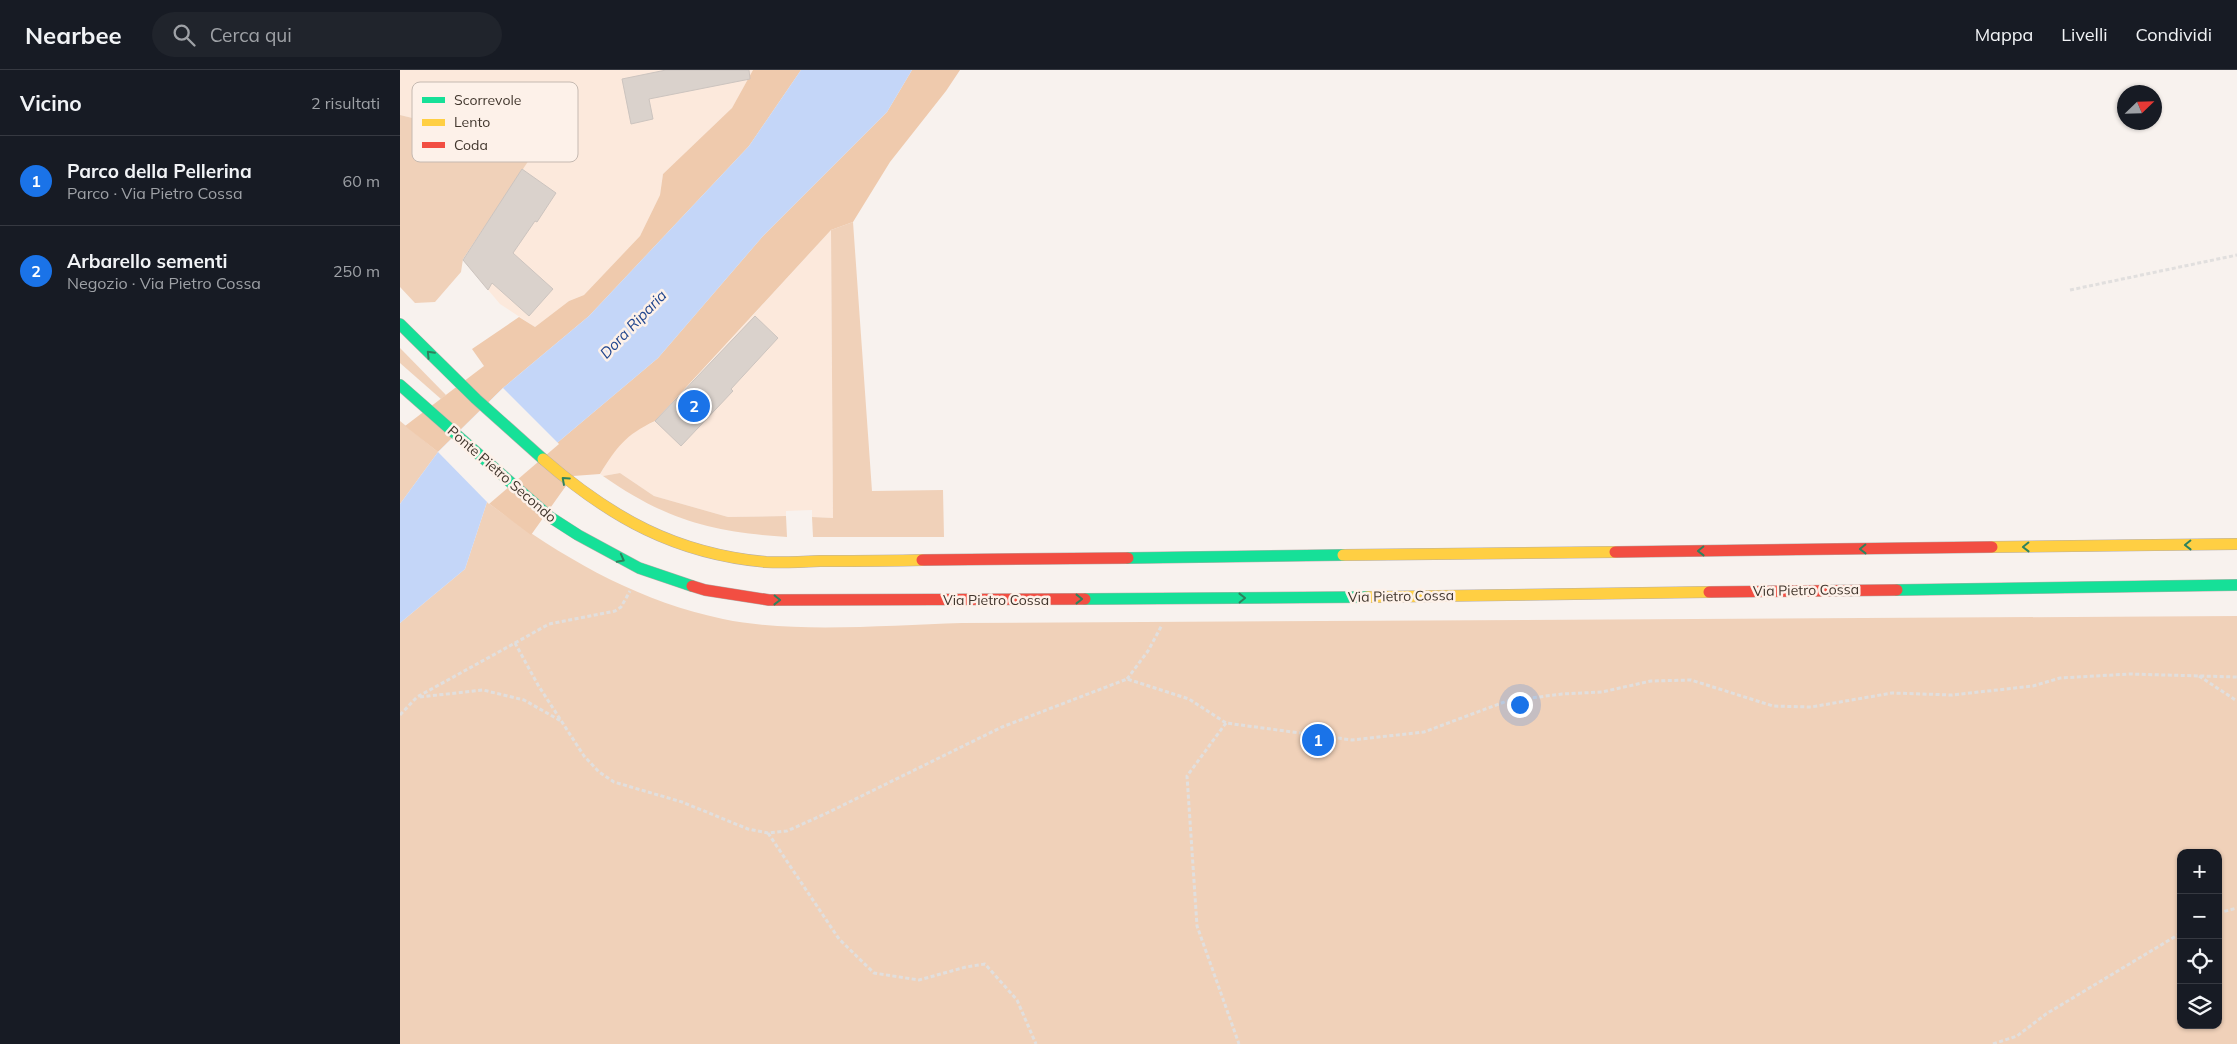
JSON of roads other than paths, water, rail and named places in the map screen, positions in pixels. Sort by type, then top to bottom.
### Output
[{"type":"main road","points":[[400,324],[459,385],[574,488],[604,509],[655,535],[713,555],[768,562],[828,563],[2237,544]]},
{"type":"main road","name":"Ponte Pietro Secondo","points":[[400,385],[550,517],[578,535]]},
{"type":"main road","name":"Via Pietro Cossa","points":[[578,535],[639,568],[705,590],[769,600],[1209,599],[2237,585]]},
{"type":"water","name":"Dora Riparia","points":[[801,70],[912,70],[887,112],[763,236],[658,358],[487,502],[465,569],[400,623],[400,504],[438,452],[503,388],[589,316],[749,146]]},
{"type":"place","name":"Arbarello sementi","points":[[694,406]]},
{"type":"place","name":"Parco della Pellerina","points":[[1318,740]]}]
